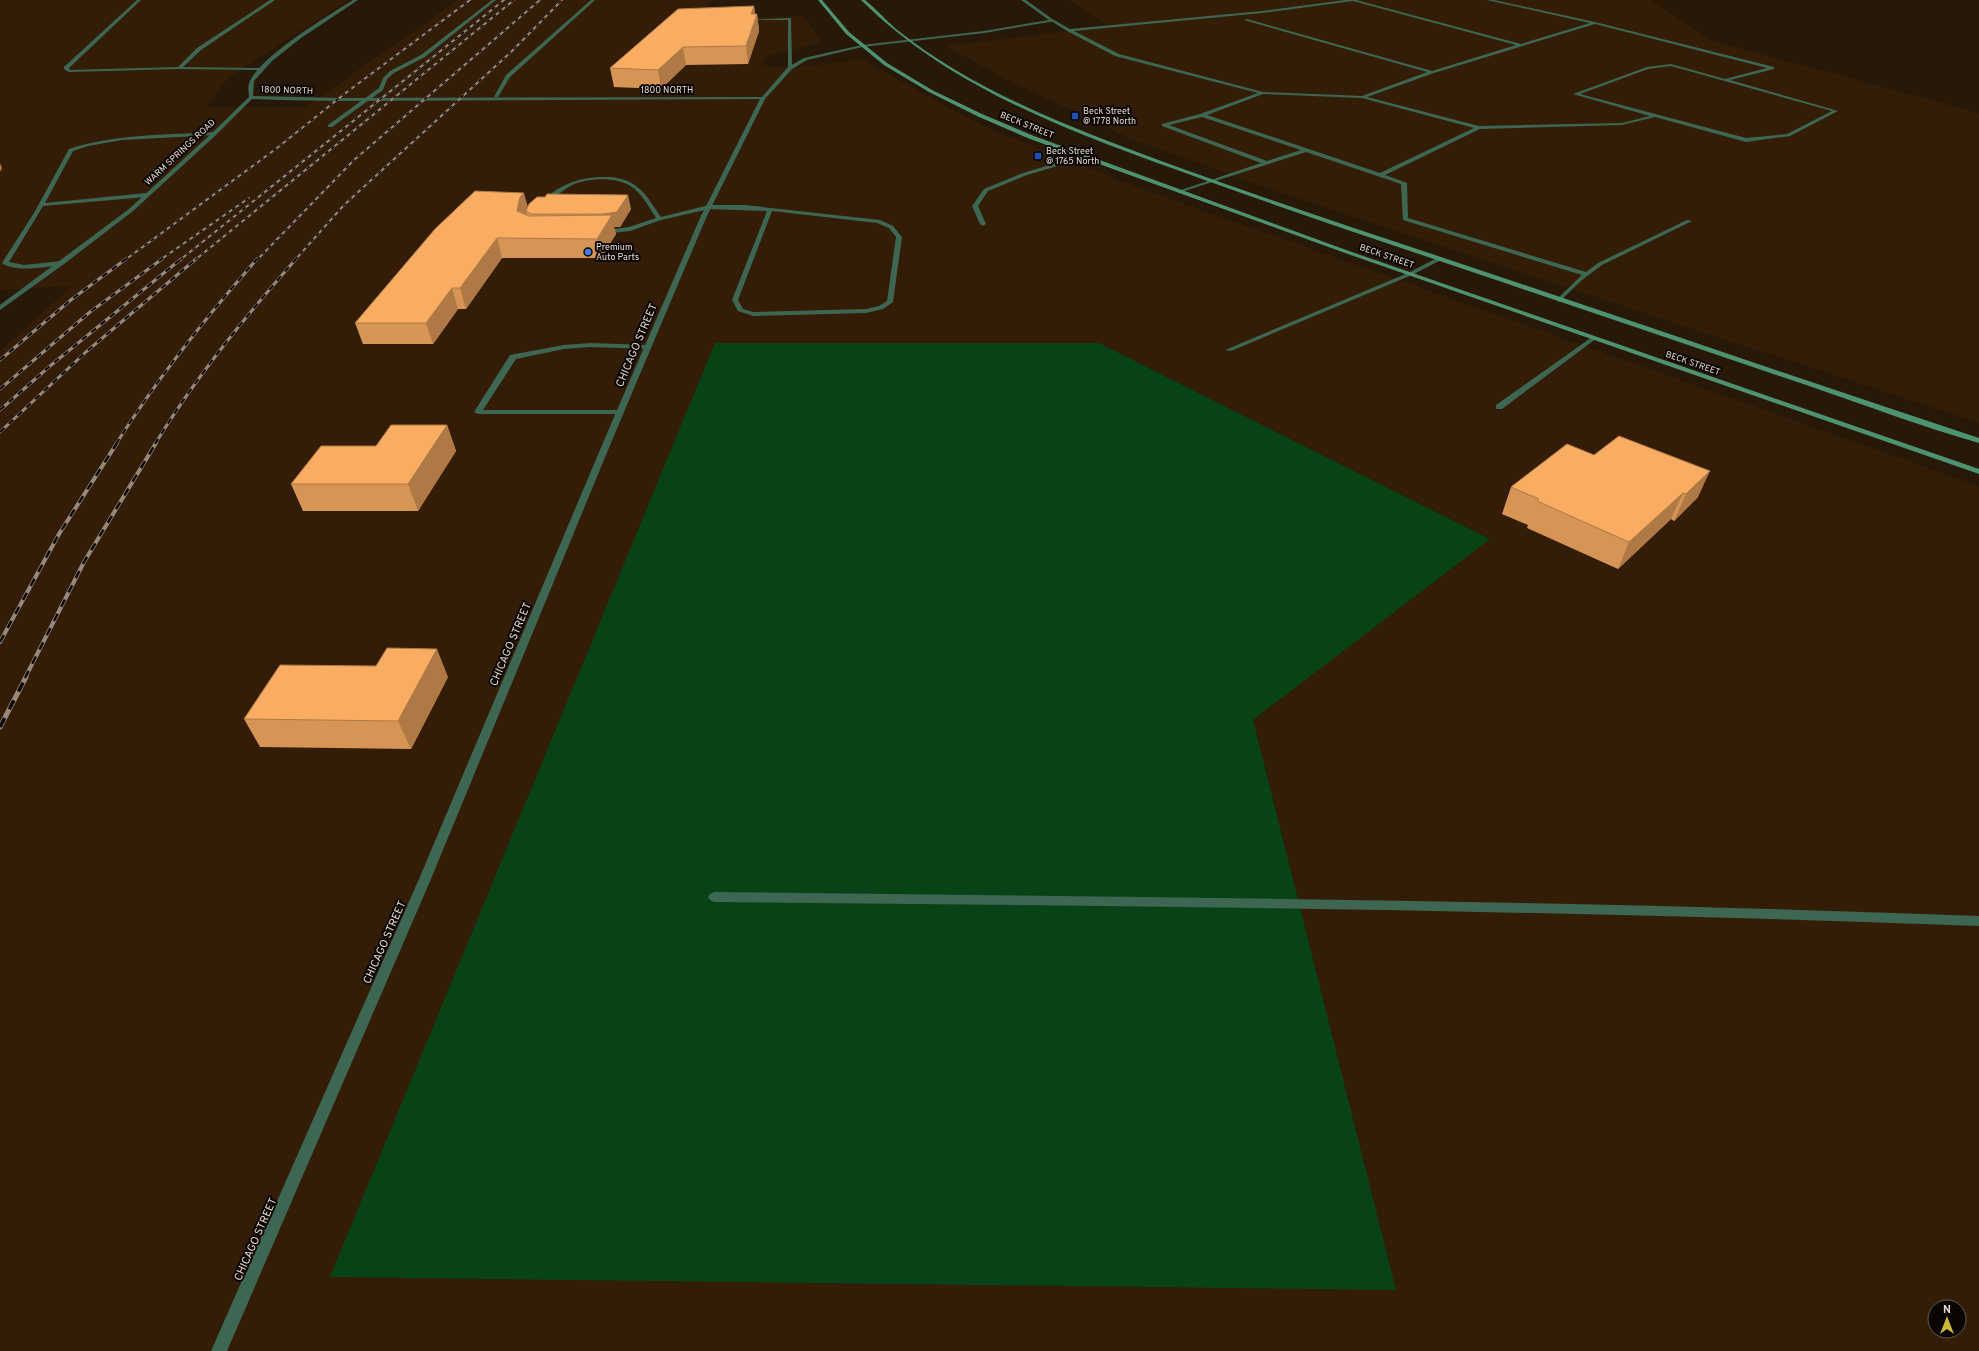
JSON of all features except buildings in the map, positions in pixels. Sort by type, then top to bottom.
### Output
[{"type":"main road","name":"BECK STREET","points":[[820,0],[835,20],[862,46],[905,75],[964,107],[996,122],[1083,157],[1410,274],[1979,472]]},
{"type":"main road","name":"BECK STREET","points":[[863,0],[891,26],[909,40],[978,83],[1045,116],[1097,138],[1213,181],[1439,259],[1979,441]]},
{"type":"street","points":[[139,0],[66,68],[69,71],[179,68],[261,69]]},
{"type":"street","points":[[179,68],[199,49],[273,0]]},
{"type":"street","points":[[251,96],[251,83],[261,69],[284,50],[356,0]]},
{"type":"street","points":[[330,126],[381,89],[385,78],[392,72],[423,56],[494,0]]},
{"type":"street","points":[[496,96],[508,76],[561,26],[593,0]]},
{"type":"street","points":[[1023,0],[1068,30],[1117,55],[1263,93],[1362,97],[1479,128],[1622,124],[1656,115]]},
{"type":"street","points":[[1068,30],[1262,12],[1353,0],[1520,45]]},
{"type":"street","points":[[1489,0],[1595,23],[1772,68],[1724,80]]},
{"type":"street","points":[[737,20],[790,19],[790,68]]},
{"type":"street","points":[[1246,20],[1432,72]]},
{"type":"street","name":"CHICAGO STREET","points":[[219,1351],[422,886],[648,347],[709,207],[763,98],[790,68],[806,59],[862,46],[984,32],[1053,21]]},
{"type":"street","points":[[1362,97],[1432,72],[1595,23]]},
{"type":"street","points":[[1671,65],[1724,80],[1836,111],[1788,135],[1746,140],[1575,94],[1647,68],[1671,65]]},
{"type":"street","points":[[1263,93],[1202,115],[1164,125],[1266,163]]},
{"type":"street","name":"1800 NORTH","points":[[251,96],[562,96],[571,98]]},
{"type":"street","name":"1800 NORTH","points":[[251,96],[279,99],[763,98]]},
{"type":"street","name":"WARM SPRINGS ROAD","points":[[0,308],[131,210],[214,134],[251,96]]},
{"type":"street","points":[[1202,115],[1404,183],[1405,219],[1586,274]]},
{"type":"street","points":[[1380,175],[1479,128]]},
{"type":"street","points":[[10,267],[5,263],[41,205],[71,150],[86,144],[105,141],[214,134]]},
{"type":"street","points":[[1180,192],[1306,150]]},
{"type":"street","points":[[983,224],[975,206],[986,190],[1025,174],[1083,157]]},
{"type":"street","points":[[540,207],[558,192],[575,182],[595,179],[618,180],[630,183],[641,193],[659,219]]},
{"type":"street","points":[[41,205],[146,195]]},
{"type":"street","points":[[592,232],[630,229],[659,219],[709,207],[770,209],[878,221],[891,226],[899,237],[890,302],[881,308],[866,312],[753,314],[740,310],[735,300],[770,209]]},
{"type":"street","points":[[1559,300],[1586,274],[1628,249],[1689,221]]},
{"type":"street","points":[[1229,350],[1410,274],[1439,259]]},
{"type":"street","points":[[0,268],[62,263]]},
{"type":"street","points":[[1499,407],[1594,338]]},
{"type":"street","points":[[620,412],[478,412],[513,357],[564,347],[590,345],[648,347]]},
{"type":"street","points":[[714,897],[1473,906],[1794,913],[1979,921]]},
{"type":"shaded area","points":[[0,0],[349,0],[226,79],[206,107],[306,107],[458,0],[713,0],[694,18],[802,16],[821,38],[817,44],[767,56],[761,67],[810,66],[862,59],[969,119],[1009,137],[1145,190],[1979,486],[1979,1351],[0,1351],[0,351],[72,286],[0,290]],"holes":[[[1099,343],[1490,538],[1253,720],[1396,1290]]]},
{"type":"shaded area","points":[[1069,0],[1650,0],[1713,41],[1979,113],[1979,423],[1269,189],[1129,138],[1008,80],[946,46],[1109,26]]},
{"type":"green space","points":[[715,343],[1099,343],[1490,539],[1253,720],[1396,1290],[330,1277]]},
{"type":"railway","points":[[125,260],[277,148],[343,95],[470,0]]},
{"type":"railway","points":[[180,260],[504,0]]},
{"type":"railway","points":[[195,260],[514,0]]},
{"type":"railway","points":[[257,260],[354,160],[540,0]]},
{"type":"railway","points":[[295,260],[344,205],[512,51],[562,0]]},
{"type":"railway","points":[[160,260],[249,198]]},
{"type":"railway","points":[[0,360],[72,299],[126,259]]},
{"type":"railway","points":[[0,389],[90,312],[162,259]]},
{"type":"railway","points":[[0,410],[50,366],[181,259]]},
{"type":"railway","points":[[0,432],[87,351],[196,259]]},
{"type":"railway","points":[[116,444],[165,372],[219,303],[257,259]]},
{"type":"railway","points":[[155,444],[170,419],[221,348],[296,259]]},
{"type":"railway","points":[[0,642],[59,534],[117,443]]},
{"type":"railway","points":[[25,678],[84,562],[156,443]]},
{"type":"railway","points":[[0,727],[26,677]]},
{"type":"place","name":"Beck Street @ 1778 North","points":[[1075,116]]},
{"type":"place","name":"Beck Street @ 1765 North","points":[[1038,156]]},
{"type":"place","name":"Premium Auto Parts","points":[[588,252]]}]
